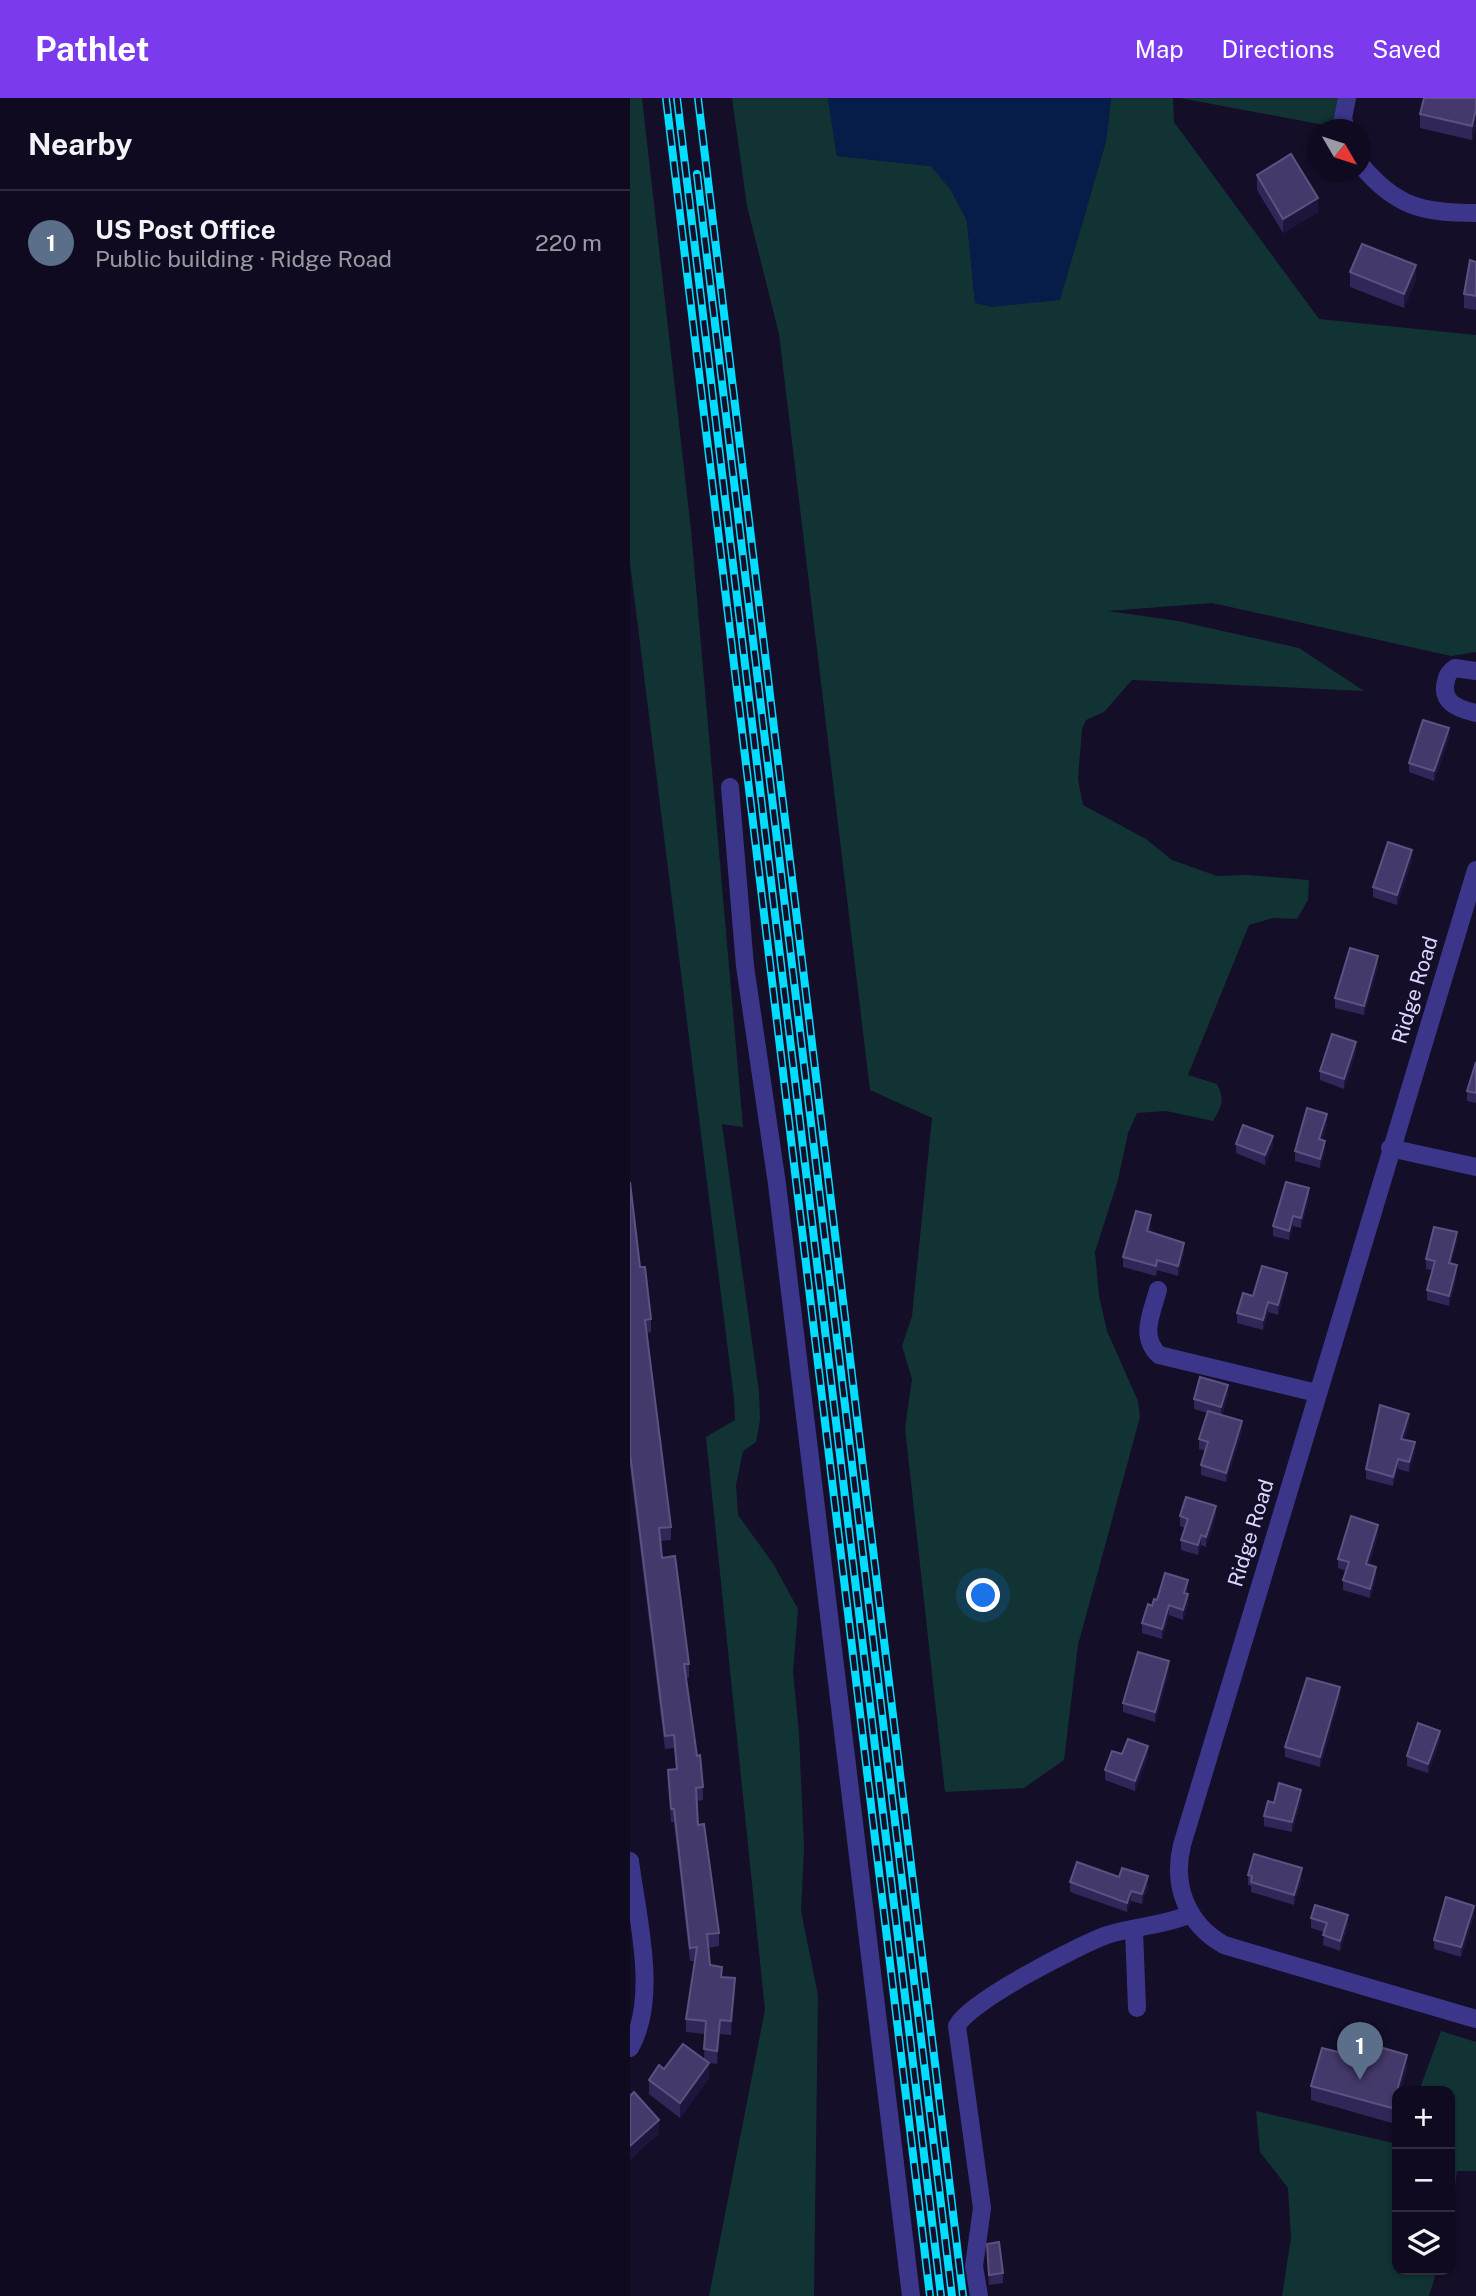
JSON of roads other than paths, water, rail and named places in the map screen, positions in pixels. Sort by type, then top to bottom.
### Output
[{"type":"street","points":[[1343,119],[1347,98]]},
{"type":"street","points":[[1371,174],[1401,201],[1435,213],[1476,213]]},
{"type":"street","points":[[1476,671],[1455,668],[1447,676],[1444,688],[1444,695],[1451,703],[1476,713]]},
{"type":"street","points":[[730,787],[745,966],[777,1184],[911,2296]]},
{"type":"street","name":"Ridge Road","points":[[1475,876],[1390,1148],[1182,1845],[1180,1887],[1191,1914],[1210,1936],[1232,1949],[1476,2019]]},
{"type":"street","points":[[1390,1148],[1476,1167]]},
{"type":"street","points":[[1158,1290],[1146,1335],[1150,1347],[1159,1355],[1317,1394]]},
{"type":"street","points":[[630,1861],[645,1992],[641,2022],[630,2048]]},
{"type":"street","points":[[979,2296],[974,2266],[982,2208],[957,2026],[960,2019],[977,2005],[1067,1953],[1110,1934],[1170,1923],[1191,1914]]},
{"type":"street","points":[[1134,1930],[1138,2008]]},
{"type":"water","points":[[828,98],[1111,98],[1106,141],[1060,300],[992,307],[975,303],[967,221],[951,190],[931,166],[837,156]]},
{"type":"railway","points":[[666,98],[930,2296]]},
{"type":"railway","points":[[677,98],[941,2296]]},
{"type":"railway","points":[[698,98],[963,2296]]},
{"type":"railway","points":[[697,174],[952,2296]]},
{"type":"place","name":"US Post Office","points":[[1360,2080]]}]
